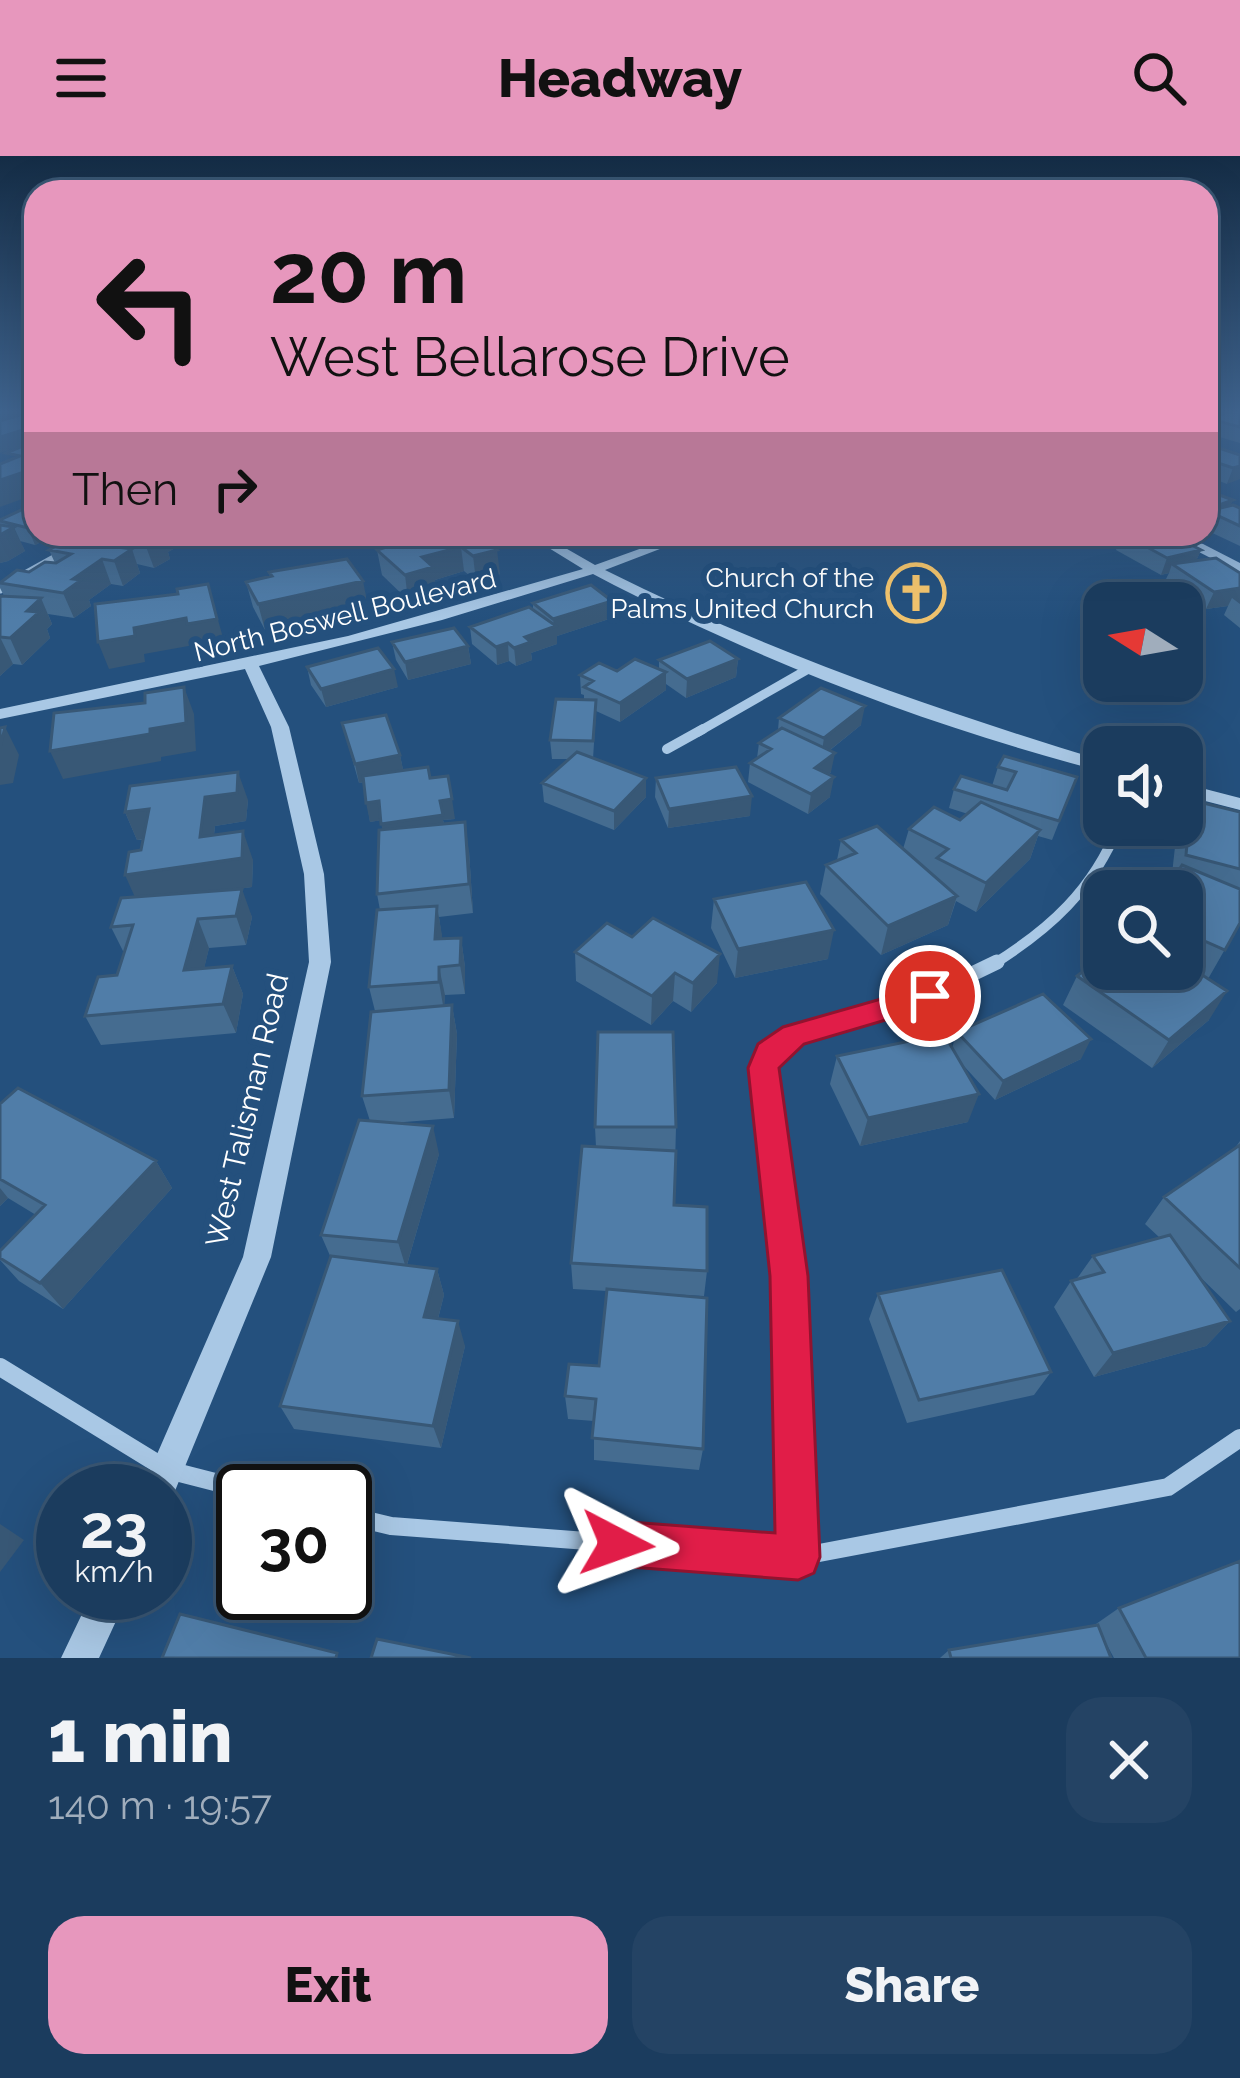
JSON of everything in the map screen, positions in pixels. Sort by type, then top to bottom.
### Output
[{"type":"street","points":[[0,590],[78,546]]},
{"type":"street","points":[[553,546],[746,644],[1083,760]]},
{"type":"street","name":"North Boswell Boulevard","points":[[0,714],[251,666],[497,604],[660,546]]},
{"type":"street","points":[[1197,546],[1240,568]]},
{"type":"street","name":"West Talisman Road","points":[[170,1464],[257,1257],[320,962],[314,874],[290,769],[280,728],[251,666]]},
{"type":"street","points":[[667,748],[810,668]]},
{"type":"street","points":[[1203,794],[1240,804]]},
{"type":"street","points":[[798,1557],[789,1276],[763,1084],[770,1053],[794,1035],[887,1012],[967,980],[1068,914],[1113,846]]},
{"type":"street","points":[[0,1367],[139,1464]]},
{"type":"street","points":[[372,1521],[798,1557],[1168,1486],[1240,1438]]},
{"type":"street","points":[[80,1658],[98,1620]]},
{"type":"building","points":[[1240,508],[1240,526],[1218,516],[1218,509]]},
{"type":"building","points":[[24,509],[24,527],[0,520]]},
{"type":"building","points":[[56,546],[132,549],[114,561],[102,559],[73,579],[81,580],[63,593],[0,583],[17,570],[29,572],[71,554],[49,550]]},
{"type":"building","points":[[390,546],[492,546],[497,550],[473,556],[461,547],[422,557],[433,567],[405,575],[377,550]]},
{"type":"building","points":[[1145,546],[1201,550],[1167,558]]},
{"type":"building","points":[[1216,558],[1240,573],[1240,588],[1214,592],[1172,564]]},
{"type":"building","points":[[347,559],[363,581],[258,604],[246,582],[272,576],[269,572]]},
{"type":"building","points":[[208,584],[217,619],[187,624],[186,618],[134,628],[135,636],[98,642],[95,604],[178,594],[177,589]]},
{"type":"building","points":[[591,585],[612,601],[553,619],[533,603]]},
{"type":"building","points":[[0,596],[41,598],[27,611],[39,612],[10,638],[0,637]]},
{"type":"building","points":[[529,607],[556,626],[525,637],[531,642],[514,648],[508,643],[496,647],[470,627]]},
{"type":"building","points":[[454,628],[468,646],[405,662],[392,642]]},
{"type":"building","points":[[710,641],[738,659],[687,679],[659,660]]},
{"type":"building","points":[[378,648],[394,669],[321,689],[307,667]]},
{"type":"building","points":[[635,659],[666,672],[620,703],[584,687],[593,681],[580,675],[599,663],[617,671]]},
{"type":"building","points":[[184,687],[186,723],[50,751],[54,713],[145,703],[145,693]]},
{"type":"building","points":[[821,688],[865,706],[824,738],[779,718]]},
{"type":"building","points":[[556,699],[596,700],[593,741],[550,740]]},
{"type":"building","points":[[386,715],[400,755],[355,764],[342,723]]},
{"type":"building","points":[[782,728],[835,753],[815,768],[834,777],[811,794],[750,763],[771,749],[759,743]]},
{"type":"building","points":[[577,752],[646,778],[614,811],[542,783]]},
{"type":"building","points":[[1004,756],[1077,777],[1059,821],[954,789],[961,776],[1007,790],[1016,772],[998,767]]},
{"type":"building","points":[[428,767],[430,778],[448,776],[452,799],[440,801],[443,815],[381,824],[379,801],[366,803],[363,776]]},
{"type":"building","points":[[736,767],[752,796],[669,809],[656,778]]},
{"type":"building","points":[[238,772],[237,793],[205,797],[200,837],[243,831],[242,858],[125,875],[129,852],[141,850],[149,809],[125,812],[130,786]]},
{"type":"building","points":[[981,802],[1040,830],[986,883],[937,858],[948,849],[909,829],[934,807],[960,820]]},
{"type":"building","points":[[1203,803],[1240,812],[1240,869],[1186,855],[1187,846],[1203,846]]},
{"type":"building","points":[[465,822],[469,884],[377,894],[379,830]]},
{"type":"building","points":[[877,826],[957,896],[888,926],[826,865],[856,853],[841,840]]},
{"type":"building","points":[[1203,874],[1240,889],[1240,923],[1225,950],[1203,940]]},
{"type":"building","points":[[806,882],[834,930],[738,949],[714,899]]},
{"type":"building","points":[[242,889],[236,916],[198,919],[184,970],[232,966],[223,1004],[85,1016],[98,977],[117,975],[133,925],[111,927],[121,898]]},
{"type":"building","points":[[437,906],[435,939],[461,938],[460,965],[439,967],[439,982],[369,987],[377,910]]},
{"type":"building","points":[[653,918],[720,954],[693,983],[675,973],[652,996],[575,952],[607,923],[632,937]]},
{"type":"building","points":[[1203,976],[1227,991],[1169,1040],[1097,990],[1203,990]]},
{"type":"building","points":[[1043,994],[1091,1039],[1003,1081],[957,1032]]},
{"type":"building","points":[[452,1005],[449,1090],[362,1096],[371,1012]]},
{"type":"building","points":[[598,1032],[673,1032],[676,1127],[595,1127]]},
{"type":"building","points":[[944,1034],[979,1094],[868,1118],[837,1056]]},
{"type":"building","points":[[18,1088],[156,1161],[40,1283],[0,1258],[0,1251],[45,1205],[0,1179],[0,1104]]},
{"type":"building","points":[[359,1120],[433,1126],[398,1242],[321,1235]]},
{"type":"building","points":[[1240,1145],[1240,1268],[1164,1197]]},
{"type":"building","points":[[582,1146],[676,1151],[674,1205],[707,1207],[707,1271],[571,1263]]},
{"type":"building","points":[[1170,1235],[1230,1321],[1113,1353],[1071,1281],[1104,1272],[1093,1256]]},
{"type":"building","points":[[331,1256],[437,1269],[424,1317],[458,1321],[433,1426],[280,1406]]},
{"type":"building","points":[[1002,1270],[1051,1372],[919,1400],[878,1294]]},
{"type":"building","points":[[607,1289],[707,1298],[703,1449],[592,1438],[596,1399],[565,1396],[569,1364],[599,1366]]},
{"type":"building","points":[[1240,1561],[1240,1658],[1146,1658],[1119,1608]]},
{"type":"building","points":[[192,1617],[337,1653],[336,1658],[162,1658],[178,1620]]},
{"type":"building","points":[[1098,1625],[1111,1658],[951,1658],[949,1650]]},
{"type":"building","points":[[377,1639],[471,1658],[371,1658]]},
{"type":"place","name":"Church of the Palms United Church","points":[[916,593]]},
{"type":"route","points":[[617,1544],[798,1557],[789,1276],[764,1068],[770,1053],[794,1035],[930,996]]}]
